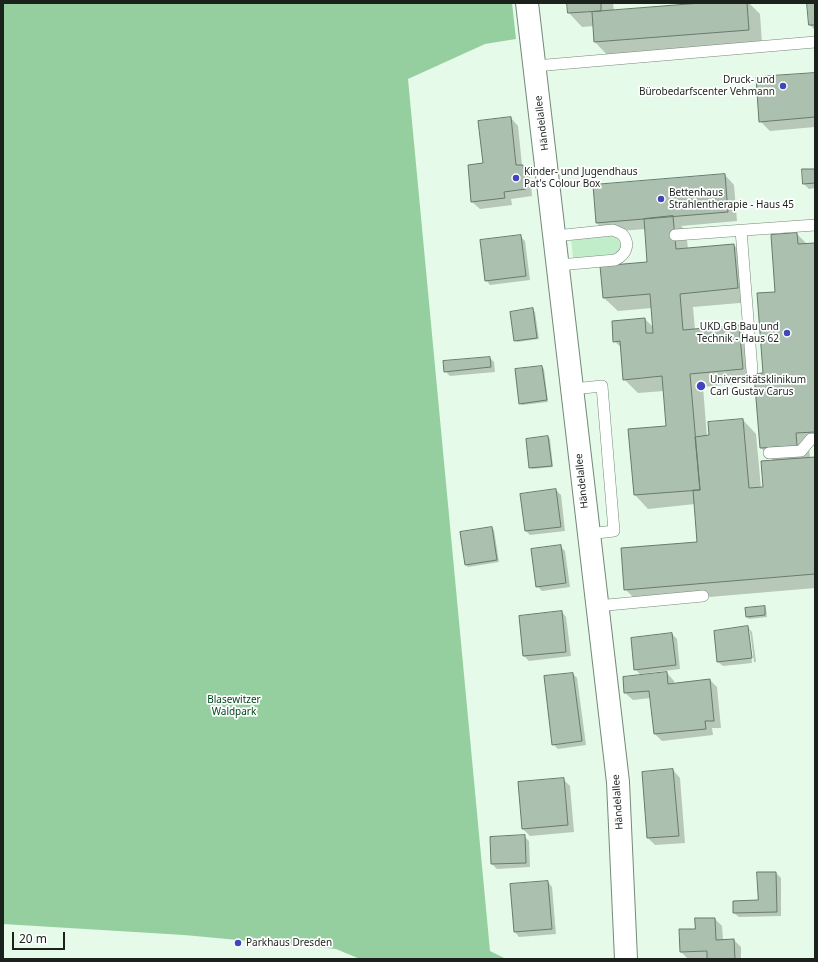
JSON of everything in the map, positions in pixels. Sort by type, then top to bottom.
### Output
[{"type":"street","name":"Händelallee","points":[[527,3],[559,265],[588,534],[618,782],[626,959]]},
{"type":"lane","points":[[535,66],[815,42]]},
{"type":"lane","points":[[675,235],[815,225]]},
{"type":"lane","points":[[555,236],[613,230],[622,234],[627,244],[626,252],[615,260],[559,265]]},
{"type":"lane","points":[[740,230],[752,371]]},
{"type":"lane","points":[[573,389],[602,386],[614,531],[588,534]]},
{"type":"lane","points":[[769,453],[800,451],[811,439],[815,439]]},
{"type":"lane","points":[[597,606],[703,596]]},
{"type":"green space","name":"Blasewitzer Waldpark","points":[[3,3],[512,3],[516,39],[485,44],[408,79],[490,951],[506,959],[360,959],[336,949],[184,935],[3,924]]},
{"type":"green space","points":[[611,236],[617,238],[621,244],[619,252],[613,254],[573,258],[571,239]]},
{"type":"building","points":[[567,3],[601,3],[601,11],[568,13]]},
{"type":"building","points":[[701,3],[747,3],[749,30],[594,42],[592,12]]},
{"type":"building","points":[[807,3],[815,3],[815,25],[809,25]]},
{"type":"building","points":[[815,73],[815,117],[759,122],[756,77]]},
{"type":"building","points":[[511,117],[516,165],[523,165],[526,189],[504,192],[505,198],[471,202],[468,165],[483,163],[478,121]]},
{"type":"building","points":[[802,169],[815,169],[815,183],[803,184]]},
{"type":"building","name":"Bettenhaus Strahlentherapie - Haus 45","points":[[725,174],[728,212],[596,223],[593,185]]},
{"type":"building","points":[[673,216],[676,249],[734,244],[738,288],[680,294],[683,330],[739,325],[743,369],[690,374],[700,490],[634,495],[628,429],[666,426],[662,376],[623,380],[620,341],[613,342],[612,321],[645,318],[646,333],[653,333],[650,294],[603,298],[600,266],[647,262],[644,219]]},
{"type":"building","name":"UKD GB Bau und Technik - Haus 62","points":[[797,233],[798,244],[815,243],[815,432],[796,433],[797,446],[760,448],[754,374],[763,373],[757,293],[775,292],[771,235]]},
{"type":"building","points":[[521,235],[526,276],[485,281],[480,240]]},
{"type":"building","points":[[533,308],[537,338],[514,341],[510,312]]},
{"type":"building","points":[[490,357],[491,367],[444,372],[443,361]]},
{"type":"building","points":[[542,366],[547,400],[519,404],[515,369]]},
{"type":"building","points":[[743,419],[749,488],[763,487],[761,461],[815,457],[815,574],[624,590],[621,548],[697,542],[693,490],[700,490],[695,437],[709,435],[708,422]]},
{"type":"building","points":[[548,436],[552,466],[529,468],[526,439]]},
{"type":"building","points":[[556,489],[561,527],[525,531],[520,494]]},
{"type":"building","points":[[492,527],[497,560],[465,565],[460,532]]},
{"type":"building","points":[[561,545],[566,583],[536,587],[531,549]]},
{"type":"building","points":[[765,606],[765,615],[746,617],[745,608]]},
{"type":"building","points":[[562,611],[566,652],[523,656],[519,616]]},
{"type":"building","points":[[748,626],[752,658],[717,662],[714,631]]},
{"type":"building","points":[[672,633],[676,665],[634,670],[631,638]]},
{"type":"building","points":[[667,672],[668,684],[710,679],[714,721],[705,721],[706,729],[654,734],[649,691],[624,693],[623,677]]},
{"type":"building","points":[[573,673],[582,741],[552,745],[544,676]]},
{"type":"building","points":[[673,769],[679,836],[647,838],[642,772]]},
{"type":"building","points":[[564,778],[568,825],[522,829],[518,782]]},
{"type":"building","points":[[525,835],[526,863],[491,864],[490,837]]},
{"type":"building","points":[[757,872],[776,872],[777,912],[733,913],[733,901],[758,900]]},
{"type":"building","points":[[548,881],[552,929],[514,932],[510,884]]},
{"type":"building","points":[[695,918],[715,918],[716,940],[734,939],[735,959],[707,959],[707,951],[680,952],[679,929],[695,929]]},
{"type":"place","name":"Druck- und Bürobedarfscenter Vehmann","points":[[783,86]]},
{"type":"place","name":"Kinder- und Jugendhaus Pat's Colour Box","points":[[516,178]]},
{"type":"place","name":"Bettenhaus Strahlentherapie - Haus 45","points":[[661,199]]},
{"type":"place","name":"UKD GB Bau und Technik - Haus 62","points":[[787,333]]},
{"type":"place","name":"Universitätsklinikum Carl Gustav Carus","points":[[701,386]]},
{"type":"place","name":"Parkhaus Dresden","points":[[238,943]]}]
